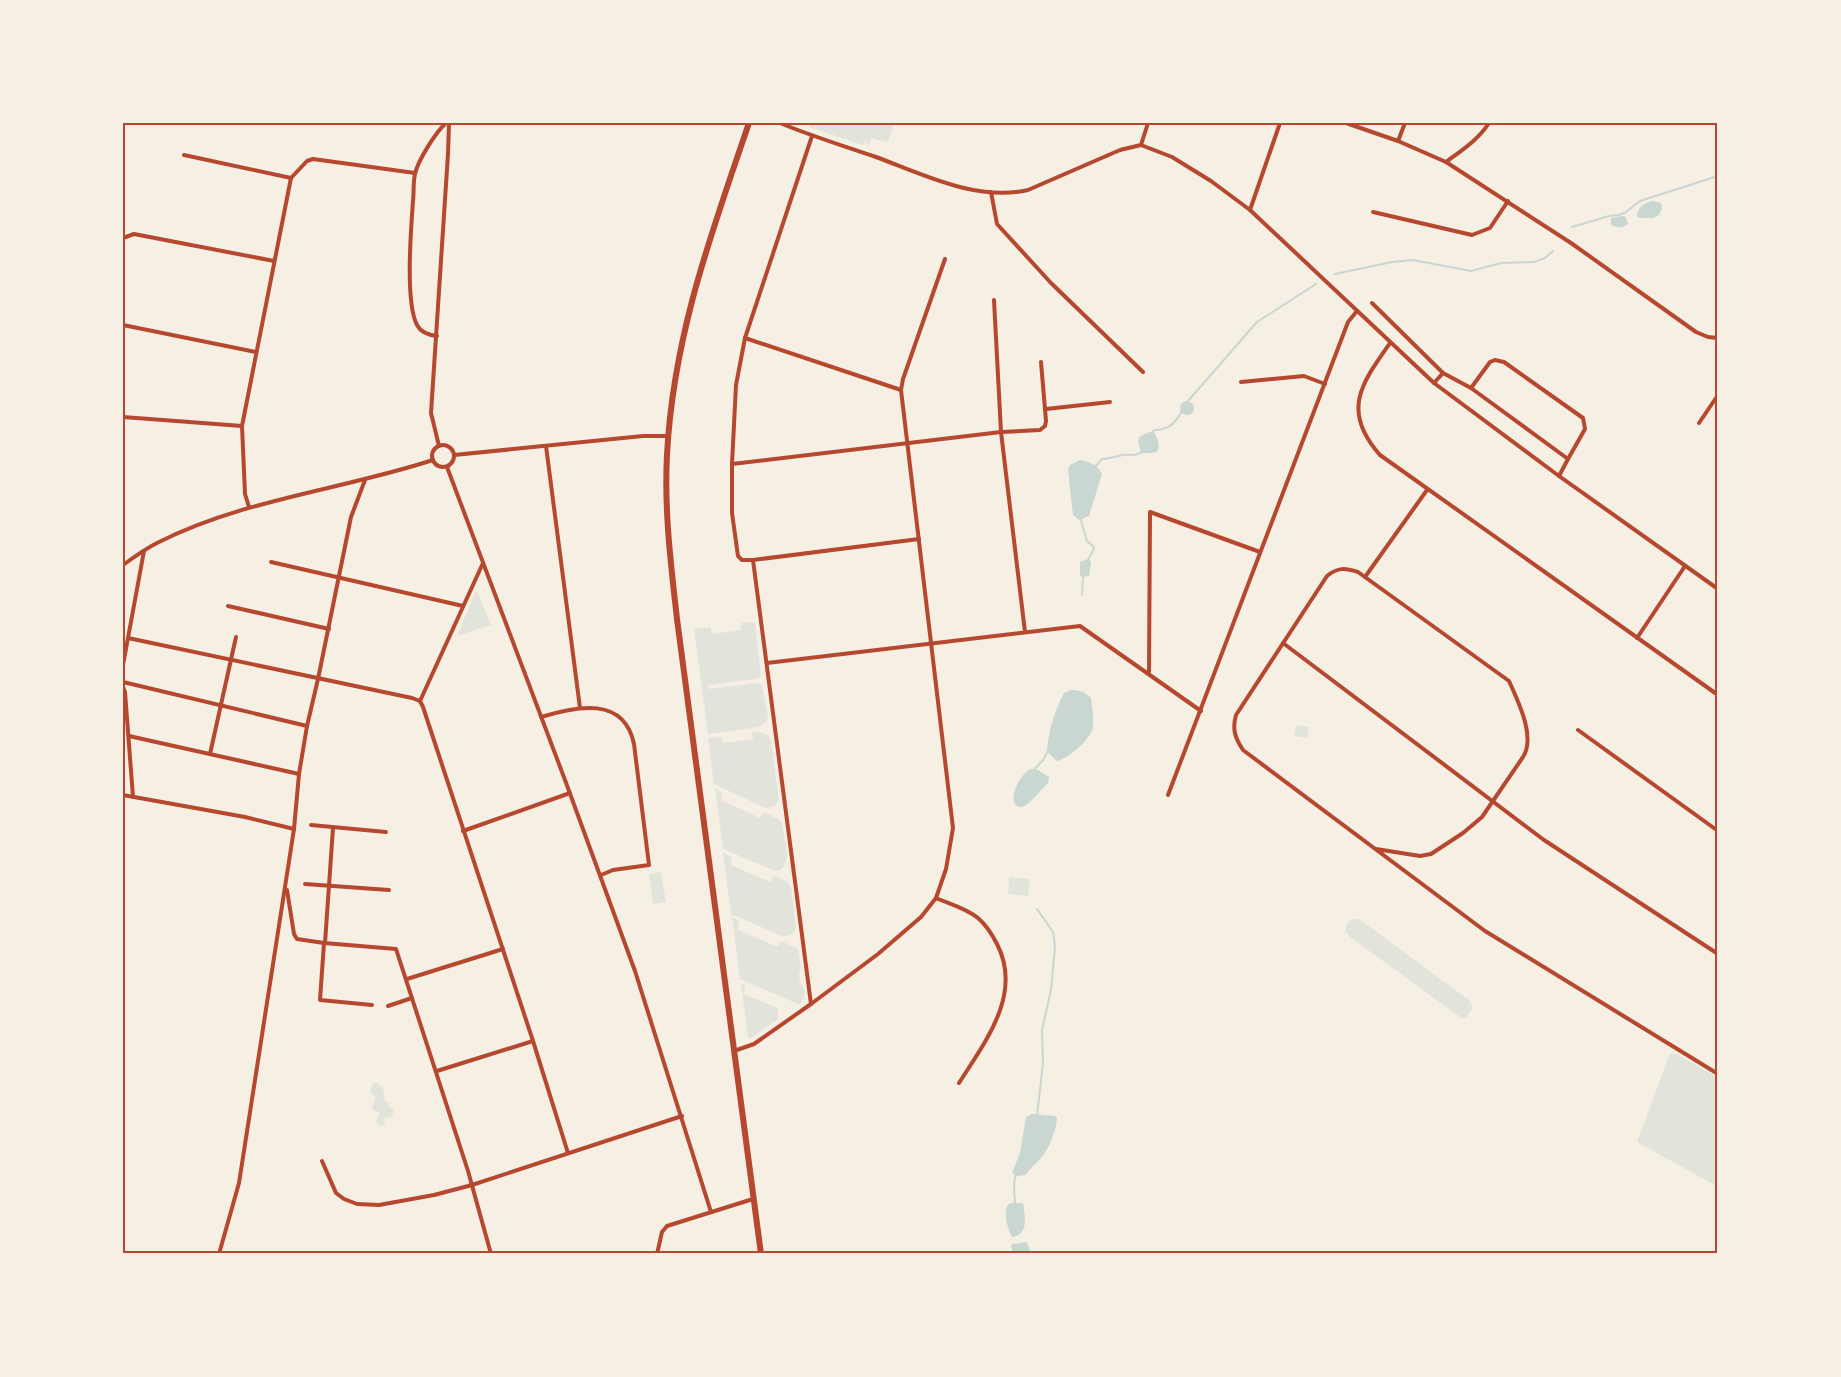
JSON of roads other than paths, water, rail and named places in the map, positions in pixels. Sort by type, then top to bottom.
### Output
[{"type":"main road","points":[[749,123],[691,303],[677,368],[669,436],[667,495],[672,574],[761,1254]]},
{"type":"street","points":[[436,336],[427,334],[417,325],[412,304],[411,233],[415,173],[437,131],[447,123]]},
{"type":"street","points":[[439,446],[431,413],[448,154],[447,123]]},
{"type":"street","points":[[780,123],[959,187],[991,192],[1007,193],[1028,190],[1119,150],[1141,145],[1172,157],[1211,181],[1250,210],[1434,383],[1559,476],[1718,589]]},
{"type":"street","points":[[1141,145],[1148,123]]},
{"type":"street","points":[[1250,210],[1280,123]]},
{"type":"street","points":[[1346,123],[1398,141],[1446,162],[1508,201],[1696,332],[1708,338],[1718,338]]},
{"type":"street","points":[[1398,141],[1405,123]]},
{"type":"street","points":[[1446,162],[1472,143],[1483,133],[1489,123]]},
{"type":"street","points":[[812,136],[745,338],[736,385],[732,513],[737,554],[740,559],[753,560],[919,539]]},
{"type":"street","points":[[184,155],[291,178]]},
{"type":"street","points":[[249,507],[245,495],[242,426],[291,178],[307,161],[313,159],[415,173]]},
{"type":"street","points":[[991,192],[998,224],[1051,283],[1143,372]]},
{"type":"street","points":[[1373,212],[1472,235],[1490,228],[1508,201]]},
{"type":"street","points":[[123,238],[134,234],[274,261]]},
{"type":"street","points":[[734,1051],[754,1044],[905,933],[936,898],[946,868],[953,828],[901,390],[945,259]]},
{"type":"street","points":[[994,300],[1001,432],[1024,632]]},
{"type":"street","points":[[1372,303],[1443,373],[1471,388],[1568,459]]},
{"type":"street","points":[[1168,795],[1348,322],[1357,311]]},
{"type":"street","points":[[123,326],[256,352]]},
{"type":"street","points":[[745,338],[901,390]]},
{"type":"street","points":[[1390,343],[1360,389],[1359,410],[1363,432],[1380,455],[1718,695]]},
{"type":"street","points":[[1471,388],[1490,362],[1499,360],[1583,418],[1585,429],[1559,476]]},
{"type":"street","points":[[732,464],[1001,432],[1040,430],[1045,426],[1046,409],[1041,362]]},
{"type":"street","points":[[1434,383],[1443,373]]},
{"type":"street","points":[[1241,381],[1304,376],[1325,384]]},
{"type":"street","points":[[1698,423],[1718,395]]},
{"type":"street","points":[[1046,409],[1110,402]]},
{"type":"street","points":[[123,417],[242,426]]},
{"type":"street","points":[[454,455],[643,436],[669,436]]},
{"type":"street","points":[[439,446],[449,447],[454,455],[447,467],[440,467],[433,460],[433,452],[439,446]]},
{"type":"street","points":[[546,446],[580,708]]},
{"type":"street","points":[[123,565],[155,544],[189,528],[249,507],[365,480],[433,460]]},
{"type":"street","points":[[447,467],[601,875],[635,971],[711,1212]]},
{"type":"street","points":[[219,1254],[239,1184],[286,884],[307,726],[351,517],[365,480]]},
{"type":"street","points":[[1365,577],[1427,490]]},
{"type":"street","points":[[1149,673],[1150,512],[1260,553]]},
{"type":"street","points":[[123,665],[144,551]]},
{"type":"street","points":[[753,560],[811,1004]]},
{"type":"street","points":[[272,562],[463,606]]},
{"type":"street","points":[[420,701],[483,563]]},
{"type":"street","points":[[1636,638],[1685,566]]},
{"type":"street","points":[[1376,849],[1420,856],[1431,854],[1469,828],[1482,817],[1527,751],[1528,735],[1521,706],[1509,681],[1358,572],[1346,568],[1336,569],[1327,576],[1236,715],[1233,728],[1237,742],[1243,750],[1485,931],[1718,1074]]},
{"type":"street","points":[[228,606],[328,629]]},
{"type":"street","points":[[767,663],[1080,626],[1201,711]]},
{"type":"street","points":[[210,754],[236,637]]},
{"type":"street","points":[[128,638],[420,701],[568,1153]]},
{"type":"street","points":[[1283,643],[1544,840],[1718,954]]},
{"type":"street","points":[[123,682],[307,726]]},
{"type":"street","points":[[123,687],[126,692],[133,797]]},
{"type":"street","points":[[541,717],[580,708],[601,709],[615,714],[627,724],[634,744],[649,865],[613,870],[601,875]]},
{"type":"street","points":[[1578,730],[1718,831]]},
{"type":"street","points":[[129,736],[299,774]]},
{"type":"street","points":[[463,831],[570,793]]},
{"type":"street","points":[[123,795],[244,817],[294,829]]},
{"type":"street","points":[[311,825],[386,832]]},
{"type":"street","points":[[333,828],[320,1000],[372,1005]]},
{"type":"street","points":[[286,884],[294,934],[297,939],[396,949],[437,1071],[491,1254]]},
{"type":"street","points":[[305,884],[389,890]]},
{"type":"street","points":[[936,898],[978,918],[996,941],[1005,965],[1006,992],[1001,1011],[959,1083]]},
{"type":"street","points":[[406,979],[503,949]]},
{"type":"street","points":[[388,1006],[412,998]]},
{"type":"street","points":[[437,1071],[533,1041]]},
{"type":"street","points":[[322,1161],[336,1193],[344,1199],[364,1205],[379,1205],[414,1200],[472,1185],[682,1116]]},
{"type":"street","points":[[657,1254],[660,1236],[664,1228],[671,1224],[754,1199]]},
{"type":"waterway","points":[[1572,227],[1619,215],[1640,201],[1718,176]]},
{"type":"waterway","points":[[1335,274],[1413,260],[1471,271],[1501,263],[1534,262],[1545,258],[1553,251]]},
{"type":"waterway","points":[[1188,401],[1257,322],[1316,284]]},
{"type":"waterway","points":[[1153,433],[1154,430],[1171,425],[1182,411]]},
{"type":"waterway","points":[[1095,467],[1102,459],[1136,455],[1143,451]]},
{"type":"waterway","points":[[1080,517],[1087,541],[1094,549],[1088,560]]},
{"type":"waterway","points":[[1082,595],[1083,577]]},
{"type":"waterway","points":[[1033,771],[1048,751]]},
{"type":"waterway","points":[[1037,909],[1053,932],[1055,946],[1051,990],[1042,1030],[1043,1063],[1037,1116]]},
{"type":"waterway","points":[[1015,1204],[1016,1175]]}]
